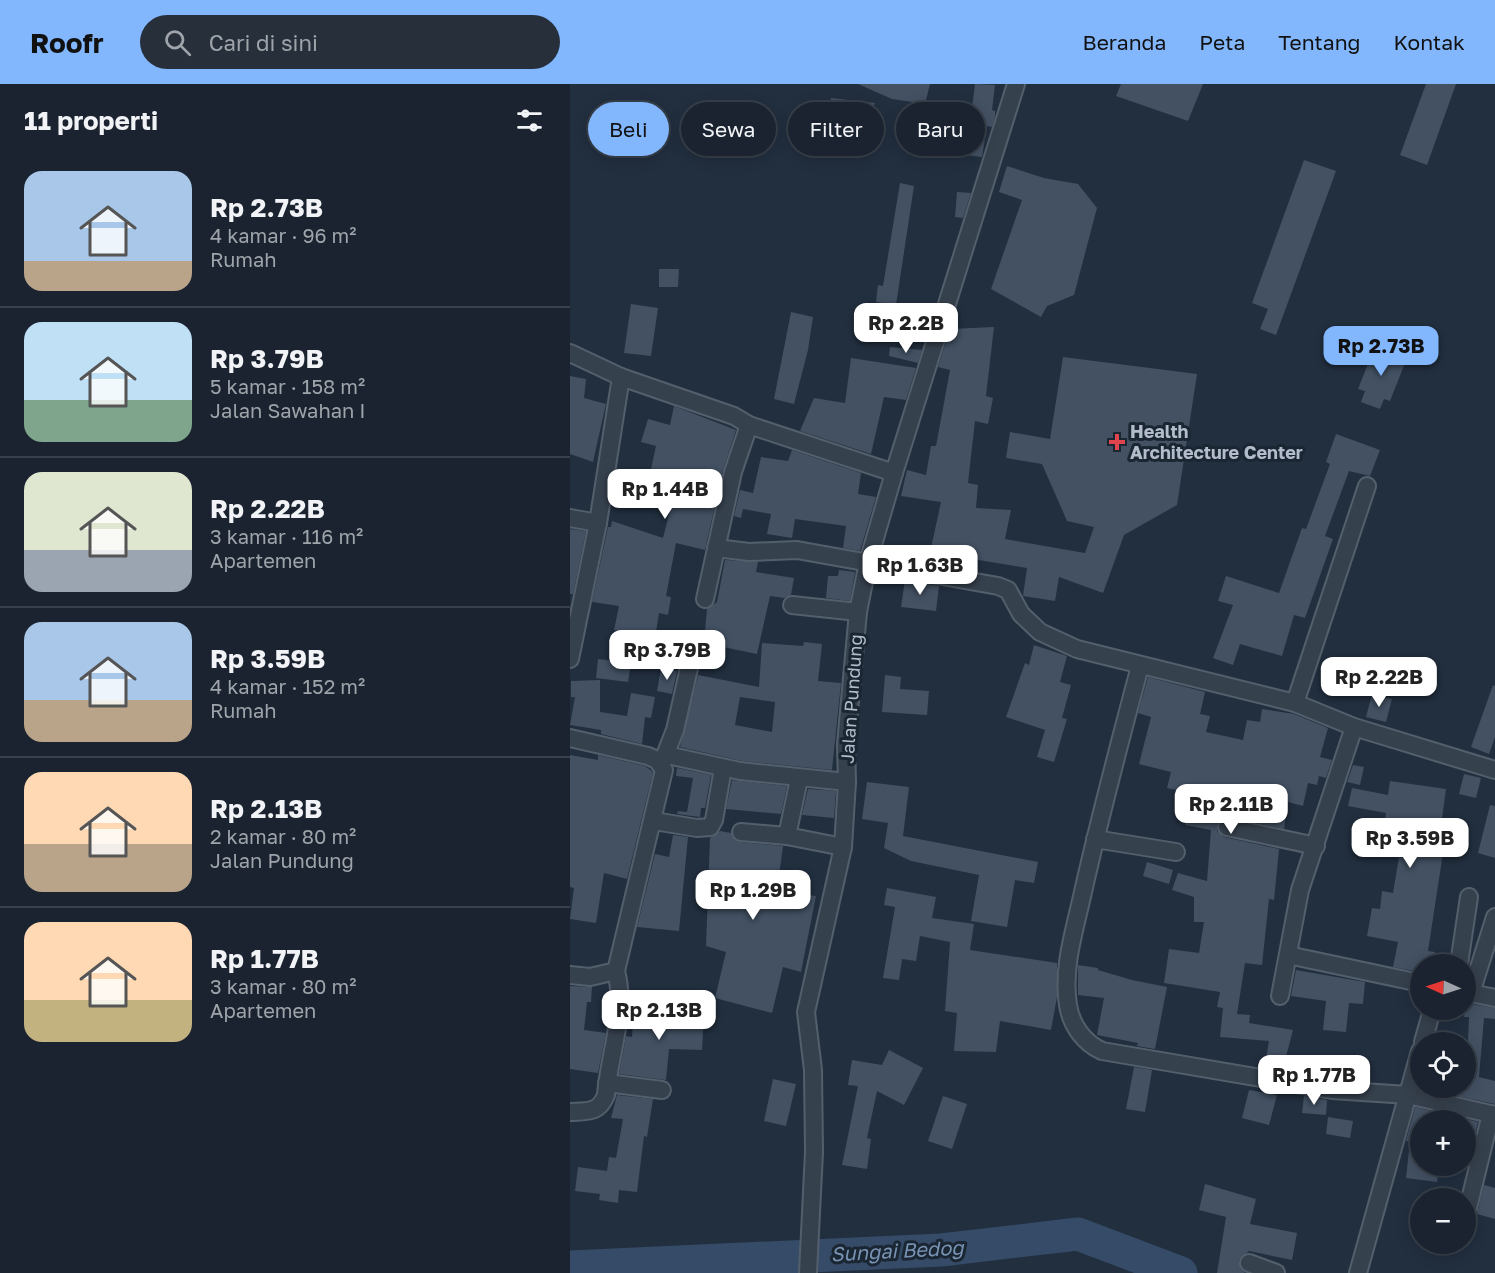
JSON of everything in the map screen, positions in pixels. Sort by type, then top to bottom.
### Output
[{"type":"street","name":"Jalan Pundung","points":[[808,1273],[814,1188],[813,1070],[806,1012],[843,847],[847,782],[846,744],[858,612],[868,561],[894,473],[1016,84]]},
{"type":"street","points":[[570,353],[621,377],[734,416],[748,425],[894,473]]},
{"type":"street","points":[[570,659],[575,599],[598,523],[621,377]]},
{"type":"street","points":[[705,599],[733,472],[748,425]]},
{"type":"street","points":[[1295,703],[1367,486]]},
{"type":"street","points":[[570,518],[598,523]]},
{"type":"street","points":[[716,548],[748,552],[786,548],[998,586],[1008,590],[1021,614],[1040,632],[1077,649],[1295,703],[1354,727],[1495,770]]},
{"type":"street","points":[[792,605],[858,612]]},
{"type":"street","points":[[570,1112],[602,1107],[620,1013],[620,985],[616,971],[622,938],[654,821],[664,776],[664,760],[675,730],[694,646]]},
{"type":"street","points":[[1140,666],[1073,934],[1066,992],[1074,1022],[1090,1046],[1102,1051],[1332,1090],[1408,1095],[1493,1114],[1473,1188]]},
{"type":"street","points":[[1280,996],[1300,890],[1354,727]]},
{"type":"street","points":[[570,738],[664,760],[847,782]]},
{"type":"street","points":[[654,821],[696,828],[710,826],[714,820],[723,768]]},
{"type":"street","points":[[787,836],[799,778]]},
{"type":"street","points":[[1227,827],[1316,846]]},
{"type":"street","points":[[741,832],[787,836],[843,847]]},
{"type":"street","points":[[1095,839],[1176,852]]},
{"type":"street","points":[[1460,954],[1469,897]]},
{"type":"street","points":[[1476,970],[1495,917]]},
{"type":"street","points":[[1288,955],[1410,981]]},
{"type":"street","points":[[570,975],[597,976],[616,971]]},
{"type":"street","points":[[1476,994],[1495,998]]},
{"type":"street","points":[[607,1083],[662,1090]]},
{"type":"street","points":[[1358,1273],[1410,1088]]},
{"type":"street","points":[[1249,1263],[1276,1273]]},
{"type":"building","points":[[858,84],[930,84],[926,102],[892,99]]},
{"type":"building","points":[[975,84],[995,85],[992,110],[995,111],[995,117],[992,127],[987,126],[985,138],[985,102],[973,102]]},
{"type":"building","points":[[1121,84],[1203,84],[1188,121],[1116,96]]},
{"type":"building","points":[[1426,84],[1456,84],[1427,165],[1400,155]]},
{"type":"building","points":[[831,98],[866,102],[831,102]]},
{"type":"building","points":[[1304,160],[1336,171],[1276,335],[1260,329],[1268,309],[1252,303]]},
{"type":"building","points":[[1007,166],[1044,178],[1078,184],[1097,208],[1074,295],[1047,306],[1041,317],[991,289],[1022,200],[999,192]]},
{"type":"building","points":[[900,183],[914,186],[896,305],[876,302],[878,285],[883,286]]},
{"type":"building","points":[[957,192],[971,193],[963,218],[955,217]]},
{"type":"building","points":[[659,269],[679,269],[678,287],[659,287]]},
{"type":"building","points":[[631,304],[658,308],[651,356],[624,353]]},
{"type":"building","points":[[791,312],[813,317],[808,350],[794,404],[774,399]]},
{"type":"building","points":[[994,327],[986,396],[993,398],[988,424],[975,421],[968,483],[978,485],[976,508],[1011,510],[1005,539],[1085,553],[1094,527],[1067,521],[1042,464],[1006,458],[1010,432],[1050,439],[1063,357],[1197,374],[1177,505],[1124,535],[1103,593],[1059,577],[1055,601],[1023,596],[1027,568],[966,558],[931,548],[941,502],[901,496],[907,470],[926,475],[931,446],[936,446],[950,370],[938,367],[950,329]]},
{"type":"building","points":[[1375,346],[1407,358],[1390,401],[1384,399],[1380,409],[1361,402],[1365,391],[1358,389]]},
{"type":"building","points":[[890,347],[922,350],[918,363],[889,356]]},
{"type":"building","points":[[851,358],[916,368],[906,400],[884,397],[871,454],[800,431],[814,398],[845,403]]},
{"type":"building","points":[[570,376],[586,379],[584,398],[606,404],[593,462],[570,454]]},
{"type":"building","points":[[674,406],[736,430],[723,470],[705,550],[676,543],[666,596],[671,597],[668,615],[659,613],[655,638],[614,630],[619,606],[592,602],[608,527],[611,527],[612,521],[663,538],[673,499],[646,492],[656,446],[641,442],[648,419],[670,425]]},
{"type":"building","points":[[1336,434],[1380,450],[1370,476],[1349,471],[1325,536],[1333,539],[1305,618],[1294,615],[1282,656],[1240,644],[1233,665],[1213,658],[1233,605],[1218,601],[1226,576],[1279,593],[1302,528],[1306,529],[1330,464],[1326,462]]},
{"type":"building","points":[[792,450],[861,473],[858,494],[876,497],[860,551],[843,548],[846,526],[795,519],[792,538],[767,534],[771,514],[743,509],[741,518],[734,516],[740,490],[753,493],[761,457],[788,461]]},
{"type":"building","points":[[570,529],[586,531],[573,594],[570,594]]},
{"type":"building","points":[[725,560],[758,562],[756,572],[794,578],[791,595],[784,598],[770,596],[757,654],[723,647],[722,655],[703,654],[707,609],[717,602]]},
{"type":"building","points":[[839,570],[855,572],[850,601],[826,598],[828,576],[838,576]]},
{"type":"building","points":[[905,580],[939,586],[936,611],[901,607]]},
{"type":"building","points":[[804,642],[822,644],[818,681],[841,683],[832,770],[742,761],[680,747],[698,675],[759,687],[762,643],[803,646]],"holes":[[[740,697],[775,702],[772,732],[735,725]]]},
{"type":"building","points":[[1034,645],[1067,656],[1060,682],[1071,685],[1062,718],[1067,719],[1054,762],[1037,757],[1045,730],[1006,717],[1025,663],[1029,665]]},
{"type":"building","points":[[598,659],[631,663],[628,682],[596,678]]},
{"type":"building","points":[[661,668],[677,671],[672,694],[657,691]]},
{"type":"building","points":[[885,675],[901,677],[900,689],[929,691],[927,715],[882,712]]},
{"type":"building","points":[[1148,677],[1205,692],[1200,714],[1210,716],[1206,732],[1243,740],[1247,720],[1260,722],[1262,709],[1294,714],[1328,728],[1320,757],[1332,760],[1326,778],[1319,776],[1317,785],[1308,783],[1303,806],[1288,802],[1284,829],[1229,817],[1220,820],[1217,825],[1217,831],[1224,837],[1279,849],[1274,900],[1269,899],[1262,965],[1245,963],[1237,1014],[1250,1015],[1249,1023],[1293,1030],[1283,1068],[1265,1065],[1269,1041],[1220,1037],[1223,1008],[1217,1007],[1220,992],[1164,983],[1169,949],[1199,953],[1204,922],[1194,922],[1194,897],[1172,890],[1178,873],[1207,881],[1211,830],[1185,825],[1190,793],[1167,788],[1171,772],[1139,764],[1151,717],[1138,713]]},
{"type":"building","points":[[600,680],[600,712],[627,716],[631,693],[655,697],[651,718],[645,717],[642,744],[601,734],[601,730],[570,725],[575,697],[571,697],[571,681]]},
{"type":"building","points":[[1493,685],[1495,686],[1495,737],[1489,754],[1471,747]]},
{"type":"building","points":[[1372,694],[1392,699],[1386,722],[1366,717]]},
{"type":"building","points":[[570,755],[598,760],[598,755],[645,766],[653,772],[627,879],[604,873],[596,923],[570,919],[574,888],[570,887]]},
{"type":"building","points":[[1353,765],[1364,767],[1360,785],[1347,782]]},
{"type":"building","points":[[677,768],[711,775],[705,808],[701,808],[700,817],[677,814],[678,811],[687,812],[693,778],[676,776]]},
{"type":"building","points":[[1464,774],[1481,778],[1476,798],[1459,794]]},
{"type":"building","points":[[732,780],[787,786],[781,814],[726,809]]},
{"type":"building","points":[[1390,781],[1446,789],[1442,819],[1448,820],[1428,951],[1435,952],[1434,954],[1410,954],[1410,970],[1393,967],[1398,942],[1367,936],[1372,908],[1380,909],[1382,891],[1393,893],[1399,857],[1412,859],[1416,830],[1384,826],[1386,813],[1348,806],[1352,788],[1388,795]]},
{"type":"building","points":[[867,782],[909,787],[903,836],[1038,862],[1034,883],[1015,880],[1007,927],[971,921],[979,875],[911,861],[884,848],[888,823],[862,819]]},
{"type":"building","points":[[808,789],[836,791],[834,818],[802,815]]},
{"type":"building","points":[[1490,805],[1495,806],[1495,858],[1478,853]]},
{"type":"building","points":[[720,831],[731,833],[735,840],[740,842],[783,846],[777,891],[816,896],[801,972],[783,967],[772,1013],[715,998],[726,952],[706,946],[710,838]]},
{"type":"building","points":[[673,835],[688,837],[679,931],[637,927],[655,854],[669,857]]},
{"type":"building","points":[[1147,862],[1173,870],[1169,884],[1143,876]]},
{"type":"building","points":[[887,888],[936,897],[932,918],[974,924],[970,950],[1057,963],[1057,997],[1051,1030],[1000,1021],[996,1052],[954,1051],[957,1013],[945,1011],[950,942],[920,936],[916,961],[902,959],[899,980],[883,978],[895,907],[884,905]]},
{"type":"building","points":[[1078,965],[1098,968],[1098,970],[1132,980],[1167,987],[1155,1049],[1137,1046],[1138,1043],[1097,1035],[1104,998],[1078,995]]},
{"type":"building","points":[[1296,970],[1365,982],[1363,1004],[1349,1003],[1346,1032],[1323,1030],[1326,1001],[1291,996]]},
{"type":"building","points":[[570,986],[592,987],[591,1002],[587,1002],[584,1030],[606,1033],[598,1073],[570,1069]]},
{"type":"building","points":[[1476,1005],[1495,1008],[1495,1019],[1484,1018],[1479,1077],[1495,1081],[1495,1104],[1466,1098],[1476,1098],[1476,1032],[1468,1032],[1469,1020],[1476,1020]]},
{"type":"building","points":[[634,1009],[704,1013],[702,1050],[669,1049],[666,1080],[619,1074],[626,1036],[632,1037]]},
{"type":"building","points":[[889,1050],[923,1068],[904,1105],[877,1091],[867,1138],[871,1139],[867,1169],[842,1165],[858,1086],[848,1085],[852,1060],[882,1065]]},
{"type":"building","points":[[1134,1067],[1152,1070],[1145,1112],[1126,1109]]},
{"type":"building","points":[[773,1079],[796,1084],[786,1126],[764,1121]]},
{"type":"building","points":[[1249,1090],[1277,1095],[1269,1125],[1242,1118]]},
{"type":"building","points":[[617,1095],[653,1099],[647,1137],[644,1136],[637,1192],[619,1190],[618,1203],[599,1200],[600,1194],[575,1191],[578,1167],[607,1171],[609,1157],[616,1158],[623,1119],[611,1118]]},
{"type":"building","points":[[943,1096],[967,1104],[952,1149],[928,1141]]},
{"type":"building","points":[[1304,1096],[1327,1100],[1326,1115],[1302,1113]]},
{"type":"building","points":[[1328,1117],[1353,1121],[1350,1138],[1326,1134]]},
{"type":"building","points":[[1410,1126],[1410,1141],[1406,1141]]},
{"type":"building","points":[[1410,1141],[1410,1176],[1438,1176],[1437,1182],[1406,1178]]},
{"type":"building","points":[[1205,1184],[1256,1199],[1250,1224],[1297,1233],[1292,1260],[1249,1251],[1239,1260],[1241,1269],[1245,1273],[1217,1273],[1226,1217],[1199,1210]]},
{"type":"building","points":[[1484,1185],[1495,1188],[1495,1219],[1477,1214]]},
{"type":"waterway","name":"Sungai Bedog","points":[[570,1267],[941,1250],[1078,1234],[1181,1273]]},
{"type":"place","name":"Health Architecture Center","points":[[1117,442]]}]
